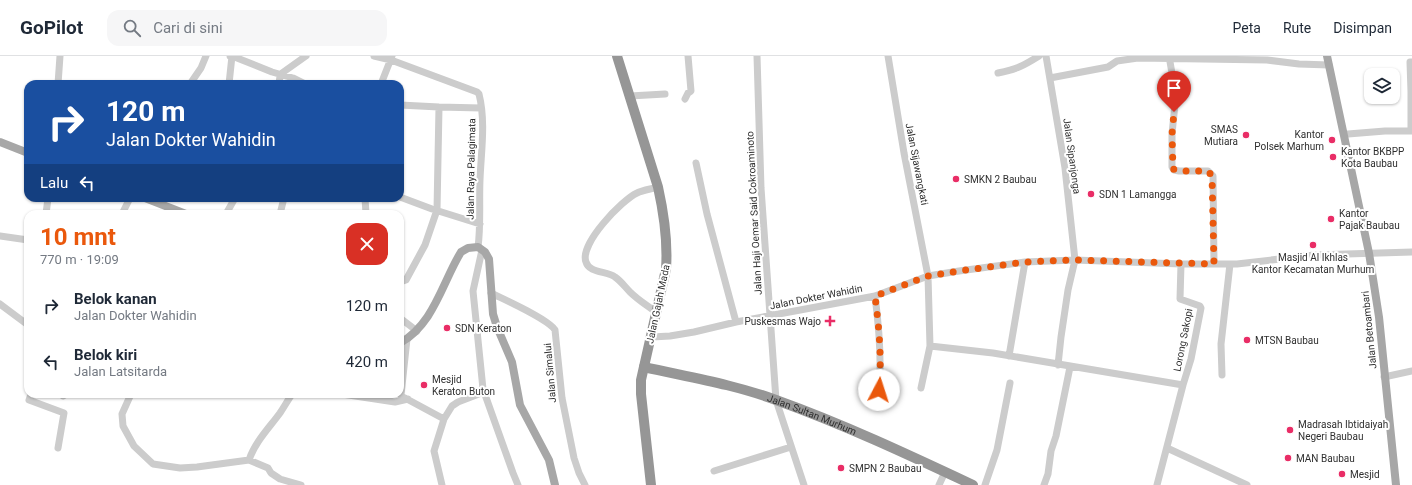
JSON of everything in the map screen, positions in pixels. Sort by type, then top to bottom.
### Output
[{"type":"highway","name":"Jalan Gajah Mada","points":[[617,56],[658,188],[663,208],[667,254],[666,269],[657,313],[641,380],[641,394],[651,485]]},
{"type":"highway","name":"Jalan Sultan Murhum","points":[[644,367],[740,388],[776,400],[837,424],[973,485]]},
{"type":"main road","name":"Jalan Betoambari","points":[[1327,56],[1372,253]]},
{"type":"main road","name":"Jalan Betoambari","points":[[1332,56],[1372,253],[1401,485]]},
{"type":"main road","points":[[0,142],[24,151]]},
{"type":"main road","points":[[157,202],[176,210]]},
{"type":"main road","points":[[404,340],[417,331],[434,306],[461,252],[468,248],[480,249],[487,254],[489,259],[493,314],[512,362],[520,405],[549,460],[555,485]]},
{"type":"main road","name":"Jalan Betoambari","points":[[1387,376],[1396,485]]},
{"type":"street","points":[[58,80],[60,56]]},
{"type":"street","points":[[193,80],[206,56]]},
{"type":"street","points":[[229,80],[231,56],[297,80]]},
{"type":"street","points":[[280,80],[281,74],[306,56]]},
{"type":"street","points":[[374,56],[391,58],[383,80]]},
{"type":"street","points":[[685,100],[688,93],[691,91],[688,56]]},
{"type":"street","name":"Jalan Haji Oemar Said Cokroaminoto","points":[[757,56],[761,188],[776,400],[790,447],[804,485]]},
{"type":"street","name":"Jalan Sijawangkati","points":[[888,56],[904,153],[928,276],[930,346],[920,388]]},
{"type":"street","points":[[998,73],[1026,65],[1039,56]]},
{"type":"street","name":"Jalan Sipanjonga","points":[[1046,56],[1065,168],[1075,260],[1066,306],[1058,365]]},
{"type":"street","points":[[1050,78],[1108,67],[1117,61],[1138,57],[1267,60],[1299,64],[1329,65]]},
{"type":"street","points":[[1169,57],[1174,85],[1175,104],[1172,134],[1172,167],[1174,170],[1178,171],[1208,171],[1212,176],[1214,264]]},
{"type":"street","name":"Jalan Raya Palagimata","points":[[391,58],[477,92],[480,96],[483,127],[480,181],[480,249],[472,291],[484,392],[518,485]]},
{"type":"street","points":[[1348,134],[1385,131],[1411,131],[1410,62],[1412,62]]},
{"type":"street","points":[[630,96],[665,94]]},
{"type":"street","points":[[404,105],[481,108]]},
{"type":"street","points":[[404,281],[406,280],[425,245],[437,210],[439,107]]},
{"type":"street","points":[[696,163],[707,214],[736,322]]},
{"type":"street","points":[[657,313],[630,292],[614,277],[593,269],[586,262],[585,256],[592,238],[611,214],[637,193],[658,188]]},
{"type":"street","points":[[404,198],[480,224]]},
{"type":"street","points":[[0,236],[24,239]]},
{"type":"street","name":"Jalan Dokter Wahidin","points":[[652,337],[694,332],[736,322],[875,296],[928,276],[1025,262],[1075,260],[1181,264],[1230,264],[1314,255],[1412,252]]},
{"type":"street","points":[[1009,356],[1025,262]]},
{"type":"street","name":"Lorong Sakopi","points":[[1181,264],[1180,300],[1200,306],[1201,308],[1191,359],[1183,386]]},
{"type":"street","points":[[1222,375],[1221,344],[1230,264]]},
{"type":"street","name":"Jalan Simalui","points":[[492,293],[545,320],[553,326],[555,330],[562,398],[574,458],[579,473],[586,485]]},
{"type":"street","points":[[875,296],[879,324],[881,368],[879,390]]},
{"type":"street","points":[[0,304],[24,322]]},
{"type":"street","points":[[404,321],[417,331]]},
{"type":"street","points":[[930,346],[1009,356],[1183,386],[1156,485]]},
{"type":"street","points":[[1044,485],[1048,474],[1051,451],[1056,436],[1070,367]]},
{"type":"street","points":[[1387,376],[1412,371]]},
{"type":"street","points":[[986,485],[997,450],[1010,383]]},
{"type":"street","points":[[442,485],[434,451],[444,419],[452,406],[458,402],[484,392]]},
{"type":"street","points":[[404,397],[444,419]]},
{"type":"street","points":[[30,398],[29,400],[64,413],[58,448]]},
{"type":"street","points":[[129,398],[122,414],[123,426],[138,452],[154,464],[180,468],[249,460],[268,468],[271,473],[280,479],[301,485]]},
{"type":"street","points":[[249,460],[256,446],[289,398]]},
{"type":"street","points":[[368,398],[395,402],[408,399]]},
{"type":"street","points":[[714,471],[790,447]]},
{"type":"street","points":[[1167,448],[1247,485]]},
{"type":"street","points":[[939,485],[945,472]]},
{"type":"place","name":"SMAS Mutiara","points":[[1246,135]]},
{"type":"place","name":"Kantor Polsek Marhum","points":[[1332,140]]},
{"type":"place","name":"Kantor BKBPP Kota Baubau","points":[[1333,157]]},
{"type":"place","name":"SMKN 2 Baubau","points":[[956,179]]},
{"type":"place","name":"SDN 1 Lamangga","points":[[1091,194]]},
{"type":"place","name":"Kantor Pajak Baubau","points":[[1331,219]]},
{"type":"place","name":"Masjid Al Ikhlas Kantor Kecamatan Murhum","points":[[1313,245]]},
{"type":"place","name":"Puskesmas Wajo","points":[[830,321]]},
{"type":"place","name":"SDN Keraton","points":[[447,328]]},
{"type":"place","name":"MTSN Baubau","points":[[1247,340]]},
{"type":"place","name":"Mesjid Keraton Buton","points":[[424,385]]},
{"type":"place","name":"Madrasah Ibtidaiyah Negeri Baubau","points":[[1290,430]]},
{"type":"place","name":"MAN Baubau","points":[[1288,458]]},
{"type":"place","name":"SMPN 2 Baubau","points":[[841,468]]},
{"type":"place","name":"Mesjid","points":[[1342,474]]},
{"type":"route","points":[[879,390],[881,368],[879,324],[875,296],[928,276],[1025,262],[1108,260],[1181,264],[1214,264],[1212,235],[1212,176],[1210,172],[1204,170],[1178,171],[1173,169],[1172,134],[1174,112]]}]
